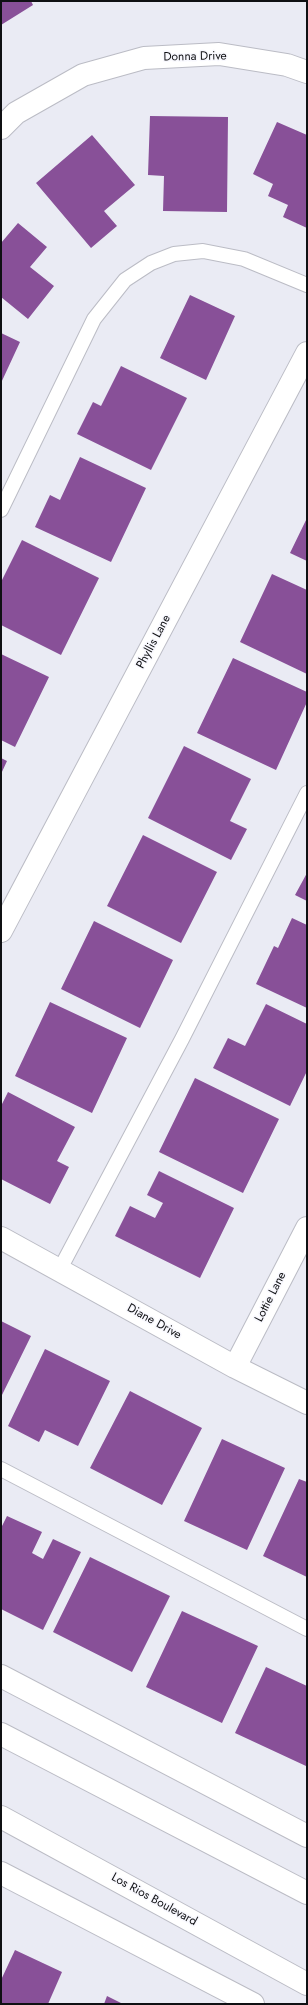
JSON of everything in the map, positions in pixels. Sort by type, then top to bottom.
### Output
[{"type":"street","name":"Donna Drive","points":[[1,128],[16,113],[83,75],[144,58],[219,54],[287,65],[307,72]]},
{"type":"street","name":"Phyllis Lane","points":[[1,931],[307,353]]},
{"type":"street","name":"Lottie Lane","points":[[235,1367],[307,1228]]},
{"type":"street","name":"Diane Drive","points":[[1,1238],[60,1269],[235,1367],[307,1404]]},
{"type":"street","points":[[1,1676],[307,1836]]},
{"type":"street","points":[[1,1734],[307,1893]]},
{"type":"street","name":"Los Rios Boulevard","points":[[1,1817],[307,1984]]},
{"type":"street","points":[[1,1873],[253,2004]]},
{"type":"lane","points":[[1,510],[94,319],[125,280],[151,263],[174,254],[203,252],[244,259],[307,285]]},
{"type":"lane","points":[[60,1269],[182,1039],[307,793]]},
{"type":"lane","points":[[1,1468],[307,1629]]},
{"type":"building","points":[[1,1],[31,1],[33,5],[1,25]]},
{"type":"building","points":[[150,116],[228,117],[227,212],[163,211],[164,176],[148,175]]},
{"type":"building","points":[[277,122],[307,135],[307,228],[283,217],[288,205],[268,196],[273,184],[253,174]]},
{"type":"building","points":[[92,135],[135,185],[104,211],[117,226],[91,248],[36,183]]},
{"type":"building","points":[[18,223],[47,247],[30,267],[54,286],[28,319],[1,297],[1,243]]},
{"type":"building","points":[[190,295],[235,316],[206,380],[160,358]]},
{"type":"building","points":[[1,333],[20,342],[1,383]]},
{"type":"building","points":[[121,366],[187,398],[151,470],[77,434],[93,402],[101,406]]},
{"type":"building","points":[[80,457],[146,488],[111,562],[35,527],[50,495],[60,500]]},
{"type":"building","points":[[307,518],[307,561],[290,553]]},
{"type":"building","points":[[22,540],[99,578],[61,655],[1,625],[1,582]]},
{"type":"building","points":[[272,574],[307,590],[307,674],[240,642]]},
{"type":"building","points":[[1,654],[49,677],[15,747],[1,740]]},
{"type":"building","points":[[233,658],[307,692],[307,702],[276,770],[197,733]]},
{"type":"building","points":[[184,746],[251,779],[230,821],[247,829],[231,860],[148,818]]},
{"type":"building","points":[[1,758],[7,761],[1,774]]},
{"type":"building","points":[[143,835],[217,872],[181,943],[107,906]]},
{"type":"building","points":[[307,873],[307,901],[295,895]]},
{"type":"building","points":[[292,918],[307,925],[307,1008],[256,984],[274,946],[278,948]]},
{"type":"building","points":[[94,921],[173,960],[140,1028],[61,989]]},
{"type":"building","points":[[50,1002],[127,1038],[92,1113],[15,1076]]},
{"type":"building","points":[[266,1004],[307,1024],[307,1071],[290,1106],[213,1068],[228,1038],[245,1046]]},
{"type":"building","points":[[195,1078],[279,1119],[243,1193],[159,1152]]},
{"type":"building","points":[[8,1092],[75,1127],[57,1161],[69,1167],[50,1204],[1,1179],[1,1106]]},
{"type":"building","points":[[159,1171],[234,1208],[200,1278],[115,1236],[130,1206],[155,1218],[163,1203],[147,1195]]},
{"type":"building","points":[[1,1321],[31,1336],[1,1397]]},
{"type":"building","points":[[45,1349],[110,1381],[78,1446],[45,1430],[39,1442],[8,1426]]},
{"type":"building","points":[[130,1391],[202,1428],[162,1505],[90,1468]]},
{"type":"building","points":[[222,1439],[285,1468],[247,1550],[184,1521]]},
{"type":"building","points":[[299,1479],[307,1482],[307,1577],[263,1556]]},
{"type":"building","points":[[7,1516],[42,1532],[32,1553],[43,1559],[53,1539],[81,1552],[43,1630],[1,1609],[1,1528]]},
{"type":"building","points":[[90,1557],[170,1596],[132,1672],[53,1632]]},
{"type":"building","points":[[182,1611],[258,1646],[222,1723],[146,1687]]},
{"type":"building","points":[[266,1667],[307,1686],[306,1766],[235,1733]]},
{"type":"building","points":[[15,1950],[62,1972],[48,2004],[1,2004],[1,1980]]},
{"type":"building","points":[[107,1996],[123,2004],[104,2004]]}]
